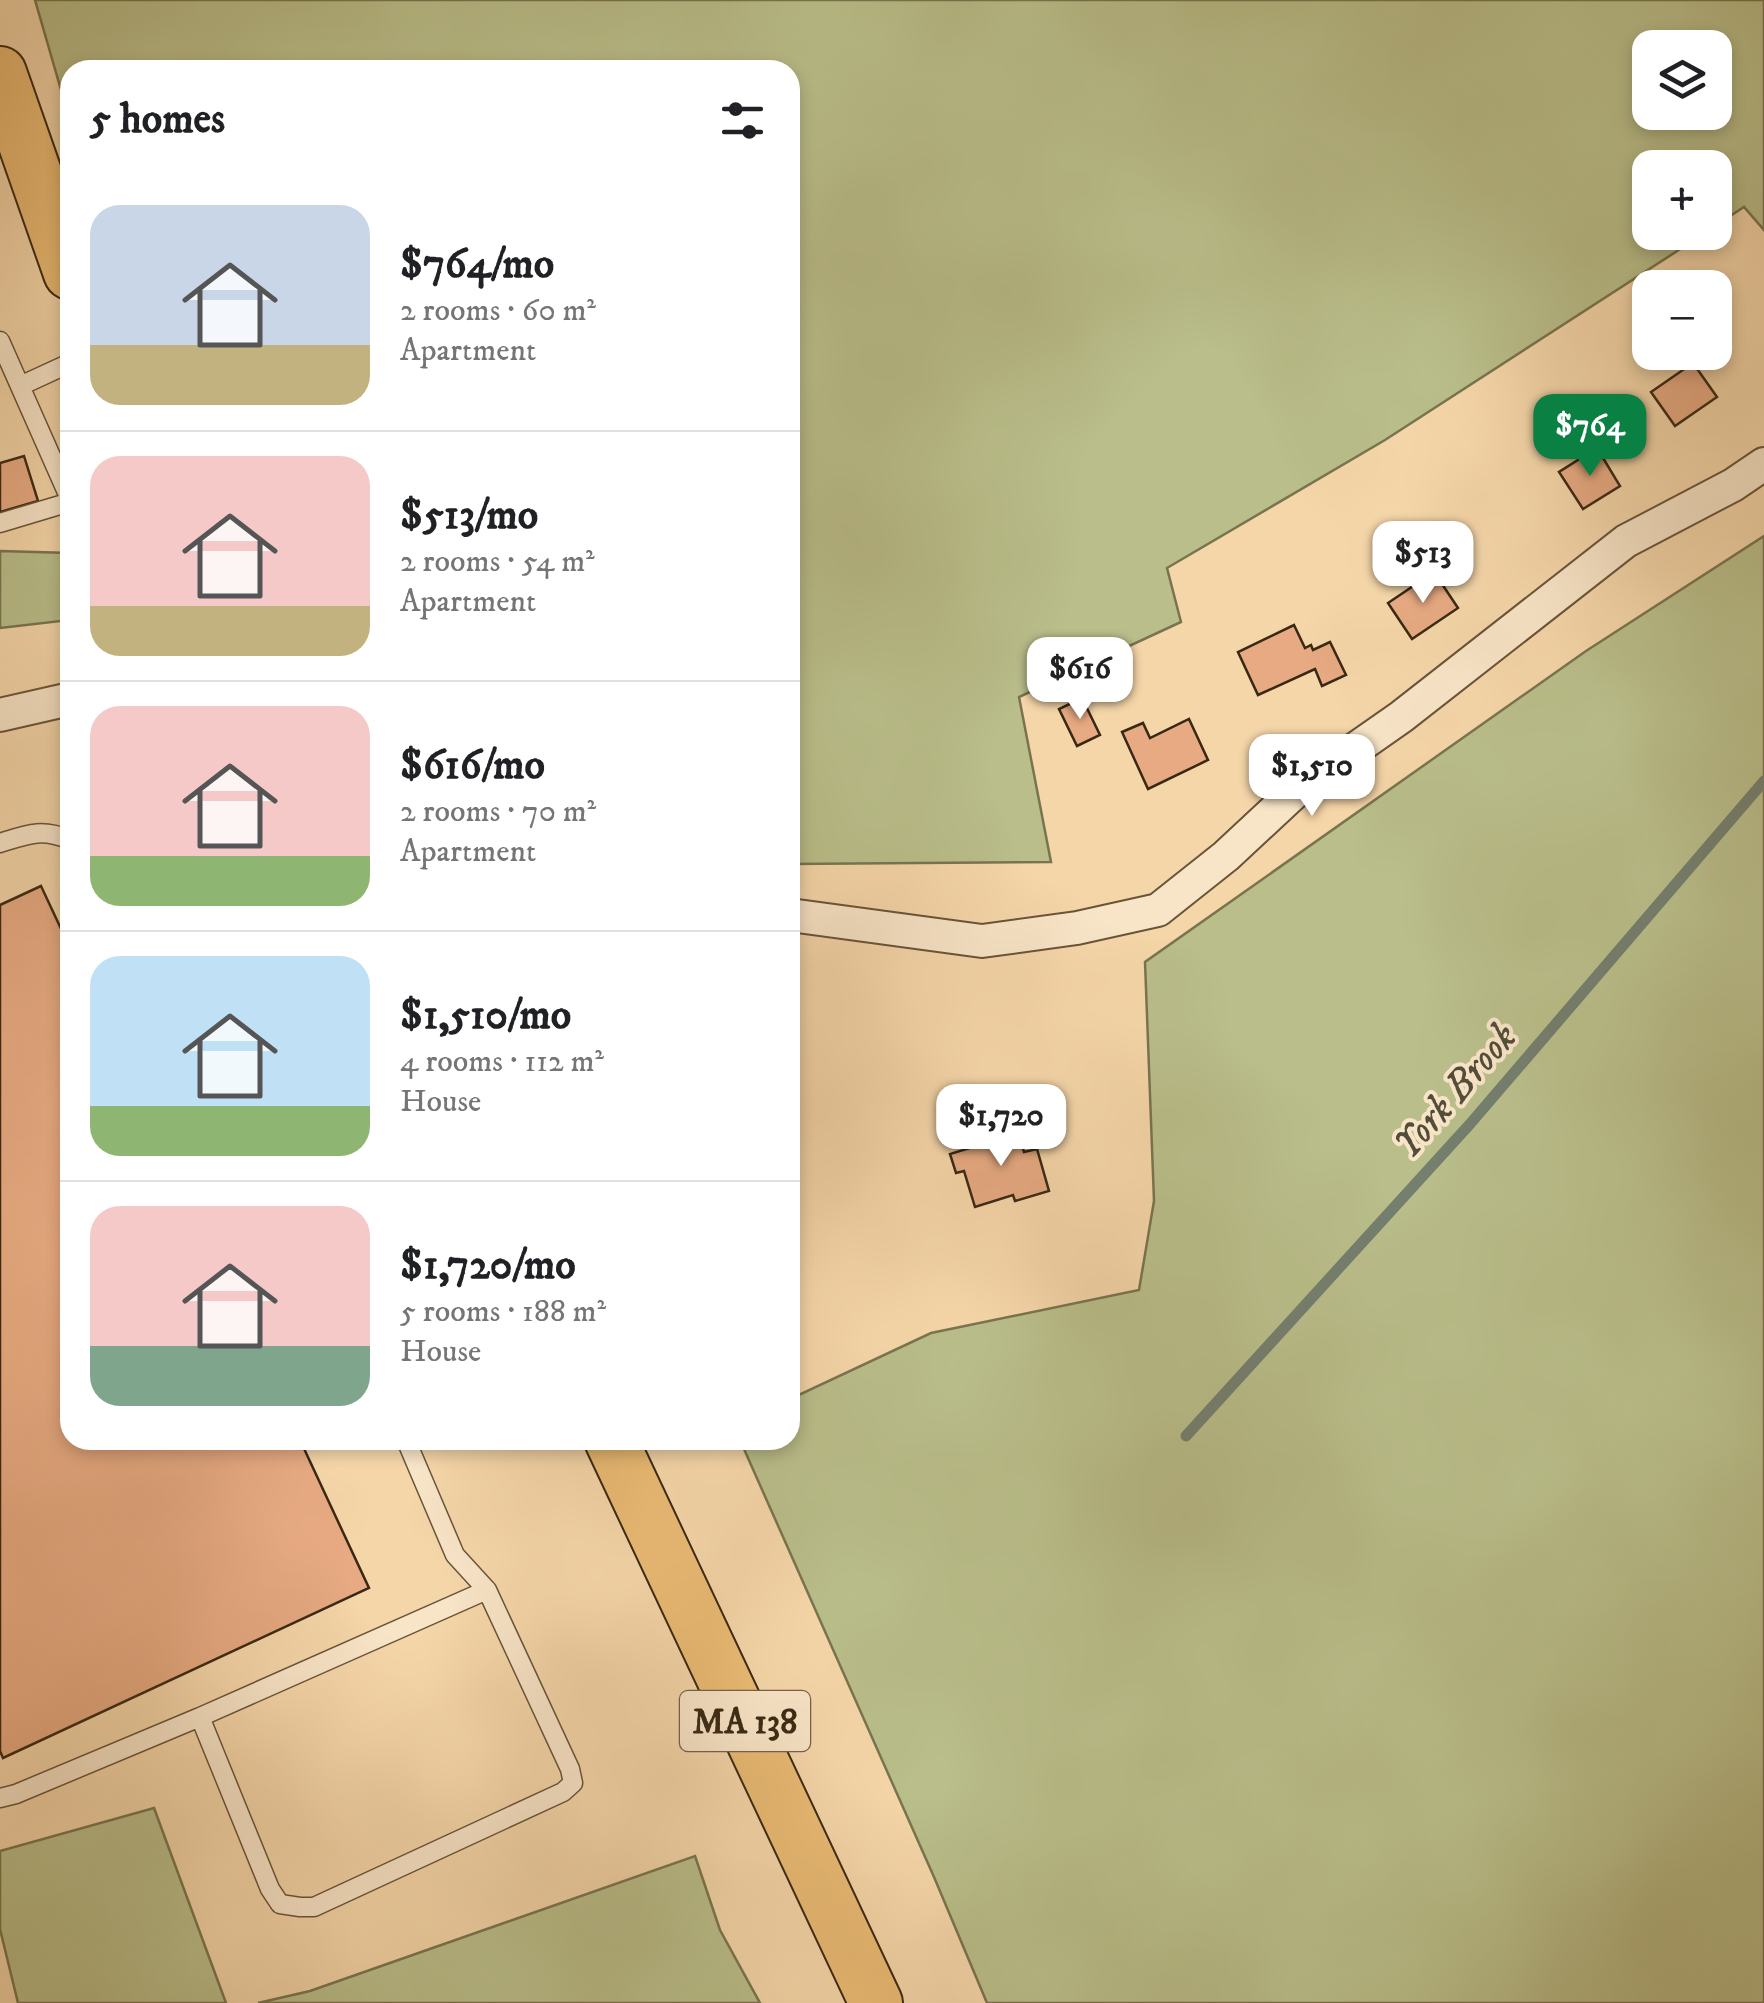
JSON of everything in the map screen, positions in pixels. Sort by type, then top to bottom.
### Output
[{"type":"main road","points":[[5,104],[60,247]]},
{"type":"main road","name":"MA 138","points":[[617,1450],[876,2003]]},
{"type":"street","points":[[800,916],[982,940],[1077,928],[1158,910],[1226,856],[1298,789],[1401,717],[1626,541],[1733,485],[1764,464]]},
{"type":"street","points":[[0,716],[60,701]]},
{"type":"lane","points":[[0,342],[60,477]]},
{"type":"lane","points":[[20,386],[60,368]]},
{"type":"lane","points":[[0,523],[60,503]]},
{"type":"lane","points":[[0,843],[28,834],[60,836]]},
{"type":"lane","points":[[200,1717],[270,1889],[280,1904],[314,1907],[564,1792],[573,1783],[487,1590],[455,1555],[410,1450]]},
{"type":"lane","points":[[0,1798],[200,1717],[487,1590]]},
{"type":"green space","points":[[35,0],[1764,0],[1764,230],[1744,207],[1732,215],[1732,150],[1632,150],[1632,250],[1679,250],[1648,270],[1632,270],[1632,280],[1385,440],[1167,568],[1181,622],[1019,697],[1051,862],[800,864],[800,60],[60,60],[60,86]]},
{"type":"green space","points":[[1764,536],[1764,2003],[987,2003],[744,1450],[800,1450],[800,1394],[931,1333],[1139,1290],[1154,1201],[1145,962],[1586,651]]},
{"type":"green space","points":[[0,551],[60,553],[60,621],[0,628]]},
{"type":"green space","points":[[154,1808],[226,2003],[18,2003],[0,1929],[0,1851]]},
{"type":"green space","points":[[695,1856],[720,1930],[760,2003],[258,2003],[310,1991]]},
{"type":"building","points":[[1683,370],[1698,370],[1717,397],[1675,426],[1651,392]]},
{"type":"building","points":[[1597,448],[1620,486],[1583,509],[1559,472]]},
{"type":"building","points":[[24,456],[38,501],[0,512],[0,463]]},
{"type":"building","points":[[1434,572],[1458,608],[1412,639],[1388,603]]},
{"type":"building","points":[[1294,625],[1305,648],[1311,645],[1313,650],[1330,642],[1346,675],[1322,686],[1315,669],[1258,695],[1238,652]]},
{"type":"building","points":[[1082,698],[1100,735],[1077,746],[1059,709]]},
{"type":"building","points":[[1189,719],[1208,760],[1148,789],[1122,732],[1143,723],[1150,738]]},
{"type":"building","points":[[41,886],[60,927],[60,1450],[305,1450],[369,1588],[3,1758],[0,1751],[0,905]]},
{"type":"building","points":[[1016,1126],[1024,1152],[1037,1149],[1049,1191],[1015,1201],[1013,1195],[975,1207],[964,1171],[956,1173],[950,1154],[996,1140],[994,1132]]},
{"type":"waterway","name":"York Brook","points":[[1186,1436],[1470,1124],[1764,781]]}]
